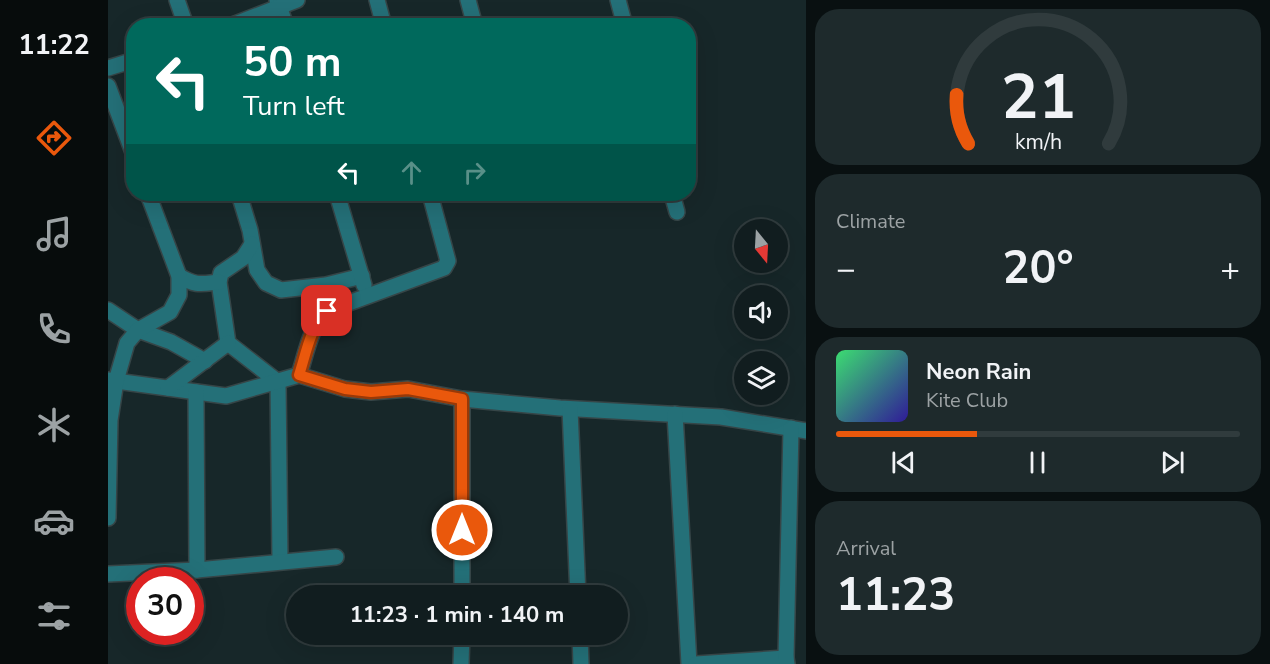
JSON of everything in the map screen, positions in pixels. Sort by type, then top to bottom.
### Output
[{"type":"street","points":[[177,0],[183,18]]},
{"type":"street","points":[[247,18],[279,3],[297,0]]},
{"type":"street","points":[[377,0],[382,18]]},
{"type":"street","points":[[468,0],[473,18]]},
{"type":"street","points":[[618,0],[623,18]]},
{"type":"street","points":[[279,3],[284,18]]},
{"type":"street","points":[[108,68],[126,62]]},
{"type":"street","points":[[108,86],[126,134]]},
{"type":"street","points":[[108,518],[112,381],[127,343],[138,330],[170,312],[179,295],[178,276],[151,201]]},
{"type":"street","points":[[241,201],[250,230],[257,270],[266,283],[281,290],[326,285],[362,276]]},
{"type":"street","points":[[339,201],[368,297]]},
{"type":"street","points":[[299,375],[316,325],[327,311],[447,265],[448,261],[432,201]]},
{"type":"street","points":[[674,201],[677,212]]},
{"type":"street","points":[[252,244],[243,258],[221,273],[219,282],[228,343],[278,382]]},
{"type":"street","points":[[178,276],[191,283],[219,282]]},
{"type":"street","points":[[108,310],[138,330],[171,342],[205,361]]},
{"type":"street","points":[[168,388],[228,343]]},
{"type":"street","points":[[112,381],[226,396],[299,375],[345,389],[371,392],[408,389],[462,399],[570,409],[721,417],[799,430],[787,661],[696,664]]},
{"type":"street","points":[[278,382],[280,561]]},
{"type":"street","points":[[196,392],[196,567]]},
{"type":"street","points":[[462,399],[462,585]]},
{"type":"street","points":[[570,409],[578,585]]},
{"type":"street","points":[[675,414],[689,664]]},
{"type":"street","points":[[204,569],[336,557]]},
{"type":"street","points":[[108,573],[126,572]]},
{"type":"street","points":[[461,664],[462,645]]},
{"type":"street","points":[[580,645],[581,664]]},
{"type":"route","points":[[327,311],[316,325],[299,375],[345,389],[371,392],[408,389],[462,399],[462,530]]}]
